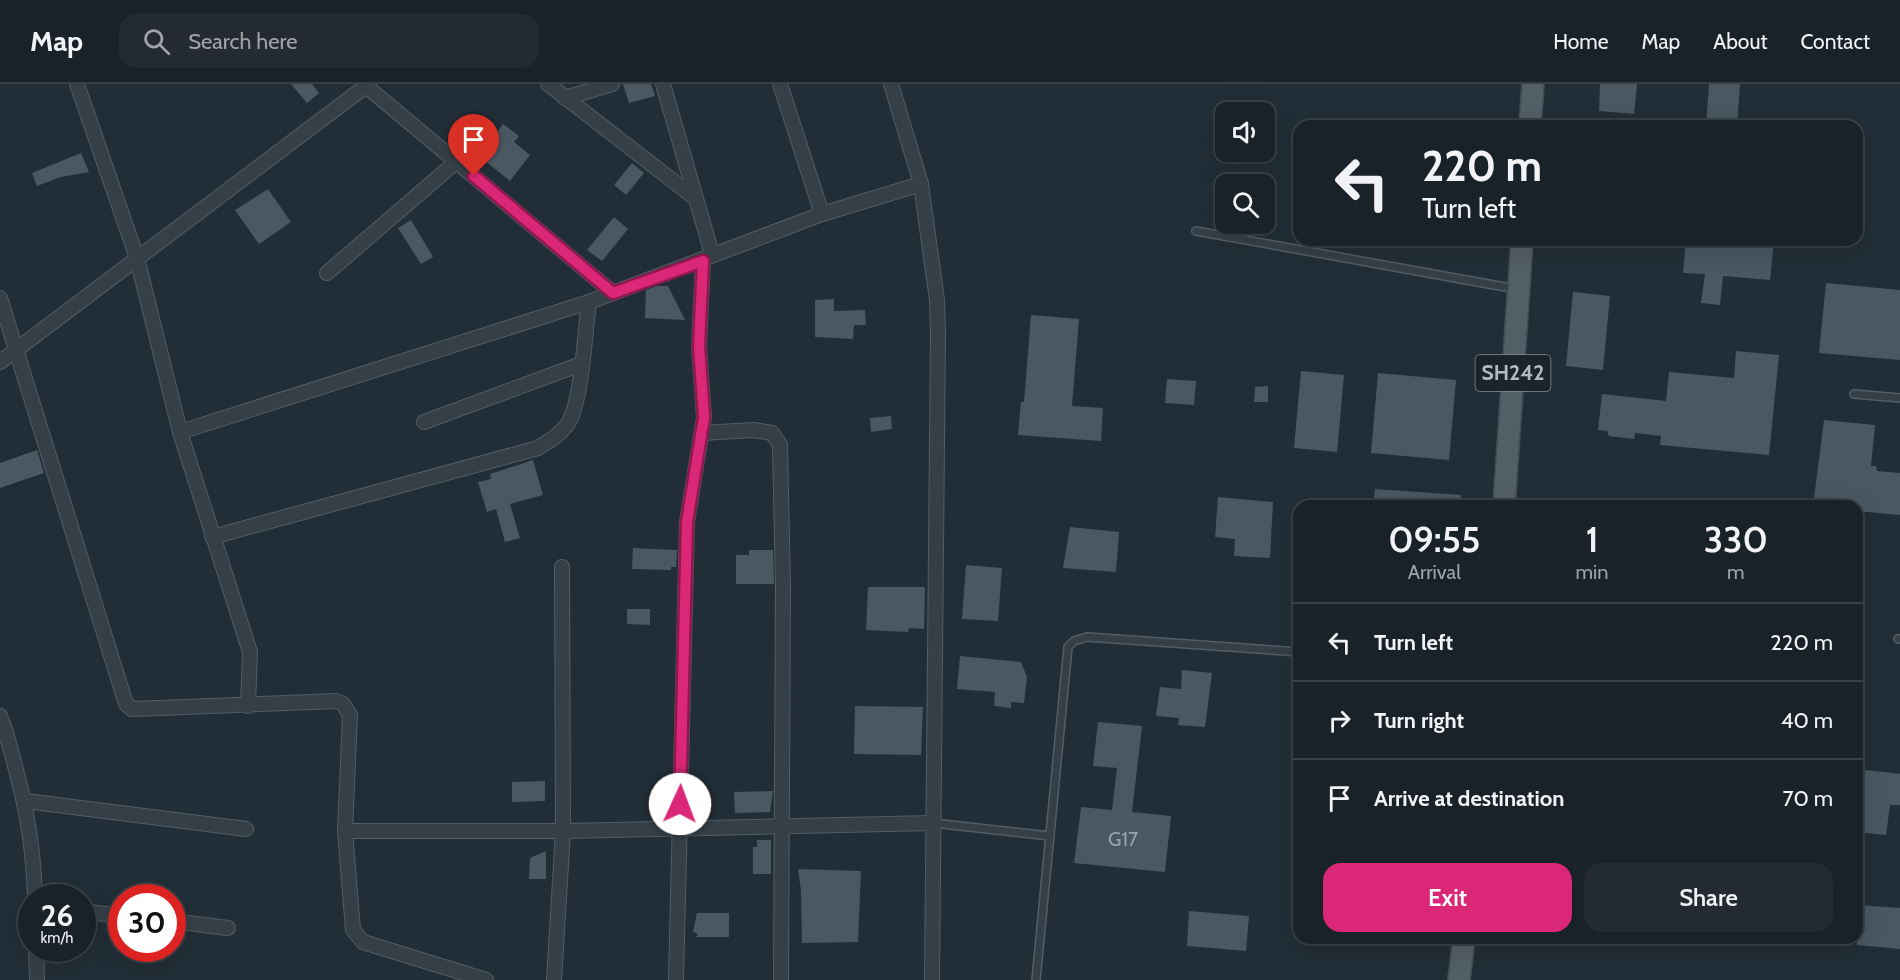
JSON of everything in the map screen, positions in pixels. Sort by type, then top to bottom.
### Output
[{"type":"main road","points":[[1530,120],[1533,84]]},
{"type":"main road","name":"SH242","points":[[1504,500],[1522,246]]},
{"type":"main road","points":[[1459,980],[1463,944]]},
{"type":"street","points":[[77,84],[137,258],[180,432],[249,652],[248,706]]},
{"type":"street","points":[[548,84],[695,198]]},
{"type":"street","points":[[565,98],[612,84]]},
{"type":"street","points":[[663,84],[695,198],[707,258],[699,346],[702,433],[687,522],[676,980]]},
{"type":"street","points":[[780,84],[822,214]]},
{"type":"street","points":[[891,84],[921,184],[938,300],[932,980]]},
{"type":"street","points":[[0,362],[366,85],[613,293]]},
{"type":"street","points":[[327,273],[456,162]]},
{"type":"street","points":[[180,432],[589,302],[822,214],[921,184]]},
{"type":"street","points":[[0,298],[18,349],[123,700],[132,709],[336,701],[347,708],[350,715],[345,831],[352,920],[357,936],[363,942],[486,980]]},
{"type":"street","points":[[212,537],[538,448],[555,437],[573,416],[589,302]]},
{"type":"street","points":[[424,422],[581,364]]},
{"type":"street","points":[[702,433],[772,433],[780,445],[783,586],[781,980]]},
{"type":"street","points":[[554,980],[562,831],[562,567]]},
{"type":"street","points":[[0,716],[3,733],[26,801],[31,831],[34,884]]},
{"type":"street","points":[[26,801],[246,829]]},
{"type":"street","points":[[345,831],[562,831],[933,822]]},
{"type":"street","points":[[186,923],[228,928]]},
{"type":"street","points":[[36,962],[37,980]]},
{"type":"lane","points":[[1196,231],[1519,289]]},
{"type":"lane","points":[[1854,394],[1900,398]]},
{"type":"lane","points":[[1036,980],[1068,647],[1074,641],[1087,637],[1293,652]]},
{"type":"lane","points":[[933,822],[1050,836]]},
{"type":"building","points":[[291,84],[312,84],[319,93],[307,103]]},
{"type":"building","points":[[623,84],[651,84],[655,96],[629,103]]},
{"type":"building","points":[[1600,84],[1637,84],[1634,114],[1599,111]]},
{"type":"building","points":[[1709,84],[1740,84],[1737,120],[1706,120]]},
{"type":"building","points":[[503,124],[519,136],[514,142],[530,155],[510,181],[484,160],[494,147],[489,143]]},
{"type":"building","points":[[81,153],[89,172],[61,177],[37,186],[32,173]]},
{"type":"building","points":[[632,163],[644,173],[626,195],[614,185]]},
{"type":"building","points":[[268,189],[291,222],[259,244],[235,210]]},
{"type":"building","points":[[614,217],[628,229],[602,261],[587,250]]},
{"type":"building","points":[[411,220],[433,257],[421,264],[398,228]]},
{"type":"building","points":[[1685,246],[1773,246],[1770,280],[1723,276],[1720,305],[1701,303],[1705,274],[1683,273]]},
{"type":"building","points":[[1826,283],[1900,290],[1900,360],[1819,353]]},
{"type":"building","points":[[657,286],[668,286],[685,320],[645,318],[646,290]]},
{"type":"building","points":[[1573,292],[1610,296],[1603,370],[1566,366]]},
{"type":"building","points":[[834,299],[834,311],[865,310],[866,325],[854,325],[853,339],[815,337],[815,300]]},
{"type":"building","points":[[1031,315],[1079,319],[1072,406],[1103,408],[1101,441],[1018,435],[1021,402],[1024,402]]},
{"type":"building","points":[[1736,351],[1779,355],[1769,455],[1660,445],[1661,436],[1635,433],[1634,439],[1609,436],[1607,431],[1598,430],[1602,394],[1666,401],[1669,372],[1734,378]]},
{"type":"building","points":[[1301,371],[1344,375],[1337,452],[1294,448]]},
{"type":"building","points":[[1378,373],[1456,380],[1449,460],[1371,453]]},
{"type":"building","points":[[1167,379],[1196,381],[1194,405],[1165,403]]},
{"type":"building","points":[[1268,386],[1268,402],[1254,402],[1255,387]]},
{"type":"building","points":[[891,416],[892,429],[871,432],[870,418]]},
{"type":"building","points":[[1824,420],[1875,425],[1871,466],[1876,466],[1877,471],[1900,473],[1900,515],[1863,512],[1863,500],[1814,500]]},
{"type":"building","points":[[37,450],[44,473],[0,488],[0,463]]},
{"type":"building","points":[[533,460],[543,495],[510,504],[520,538],[505,542],[496,509],[487,512],[478,482],[491,479],[490,474]]},
{"type":"building","points":[[1375,489],[1461,495],[1461,500],[1374,500]]},
{"type":"building","points":[[1218,497],[1273,502],[1270,558],[1234,556],[1235,539],[1215,537]]},
{"type":"building","points":[[1070,527],[1119,532],[1116,572],[1063,568]]},
{"type":"building","points":[[633,548],[677,550],[676,567],[671,567],[671,570],[632,569]]},
{"type":"building","points":[[749,550],[773,550],[774,584],[736,584],[736,555],[749,555]]},
{"type":"building","points":[[966,565],[1002,568],[998,621],[962,619]]},
{"type":"building","points":[[868,587],[925,587],[924,629],[909,628],[908,632],[866,630]]},
{"type":"building","points":[[627,609],[650,609],[650,625],[627,624]]},
{"type":"building","points":[[960,656],[1021,662],[1027,677],[1024,703],[1011,702],[1011,708],[994,706],[995,692],[957,689]]},
{"type":"building","points":[[1182,670],[1212,673],[1205,727],[1178,725],[1179,718],[1156,716],[1160,687],[1181,689]]},
{"type":"building","points":[[855,706],[923,707],[921,755],[854,754]]},
{"type":"building","points":[[1098,722],[1142,726],[1132,812],[1171,816],[1165,872],[1074,863],[1081,807],[1112,810],[1117,768],[1093,766]]},
{"type":"building","points":[[1863,770],[1900,774],[1900,805],[1890,805],[1886,835],[1863,833]]},
{"type":"building","points":[[545,781],[545,801],[512,802],[512,782]]},
{"type":"building","points":[[773,791],[770,812],[735,813],[734,792]]},
{"type":"building","points":[[757,840],[771,840],[771,874],[753,874],[753,847],[757,847]]},
{"type":"building","points":[[546,851],[546,879],[529,879],[530,858]]},
{"type":"building","points":[[798,869],[861,871],[858,942],[802,943],[801,891]]},
{"type":"building","points":[[1863,905],[1900,908],[1900,949],[1857,945],[1863,944]]},
{"type":"building","points":[[1189,911],[1249,916],[1246,951],[1187,946]]},
{"type":"building","points":[[697,913],[729,913],[729,937],[696,937],[698,934],[693,932]]},
{"type":"route","points":[[474,176],[613,293],[703,261],[699,346],[704,417],[687,522],[680,804]]}]
